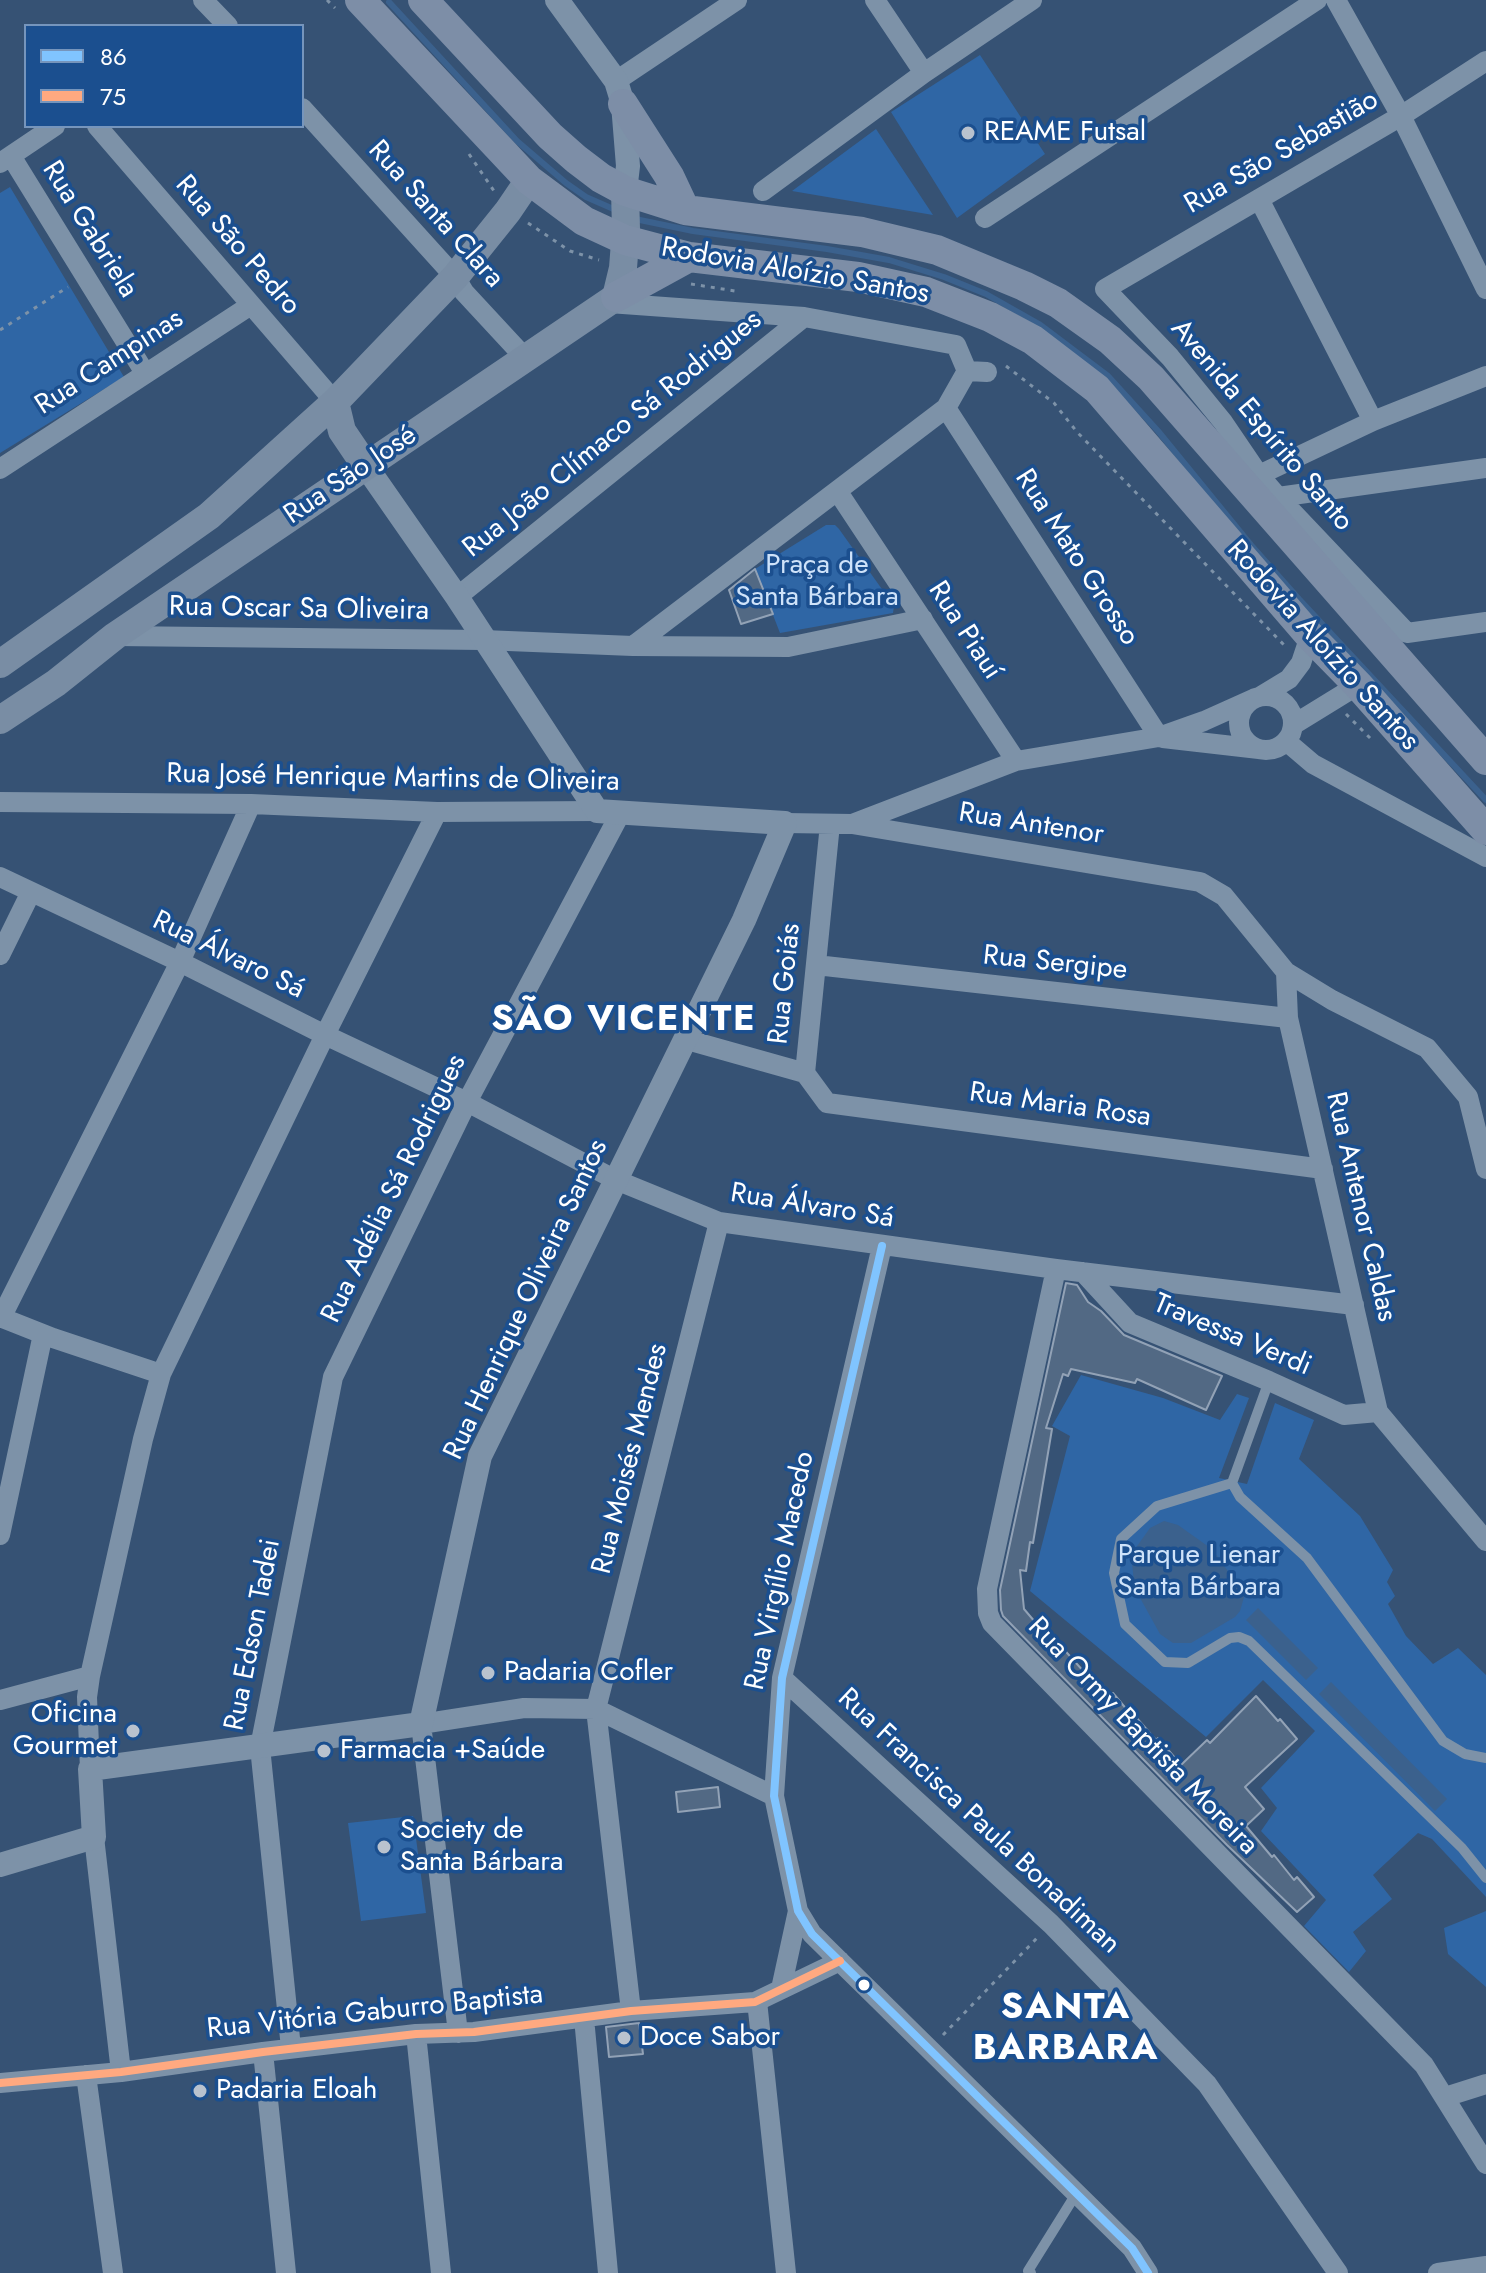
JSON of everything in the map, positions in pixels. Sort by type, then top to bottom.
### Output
[{"type":"main road","name":"Rodovia Aloízio Santos","points":[[423,0],[550,136],[593,171],[625,215],[689,257],[858,277],[926,292],[990,317],[1033,340],[1097,389],[1310,636],[1358,685],[1486,830]]},
{"type":"main road","name":"Rodovia Aloízio Santos","points":[[365,4],[529,180],[584,221],[685,210],[862,232],[937,250],[981,266],[1058,303],[1110,340],[1151,378],[1486,760]]},
{"type":"main road","points":[[620,93],[669,176],[685,210]]},
{"type":"main road","name":"Rua São José","points":[[0,664],[209,516],[335,402],[455,277],[529,180]]},
{"type":"main road","points":[[612,300],[623,268],[625,215]]},
{"type":"main road","points":[[612,300],[689,257]]},
{"type":"main road","name":"Rua São José","points":[[0,720],[56,683],[115,636],[612,300]]},
{"type":"main road","points":[[335,402],[342,431],[365,465]]},
{"type":"street","points":[[203,0],[226,24]]},
{"type":"street","points":[[557,0],[620,93],[628,166],[625,215]]},
{"type":"street","points":[[620,93],[737,0]]},
{"type":"street","points":[[875,0],[924,73]]},
{"type":"street","points":[[763,191],[924,73],[1032,0]]},
{"type":"street","points":[[985,218],[1317,0]]},
{"type":"street","points":[[1336,0],[1401,116],[1484,280]]},
{"type":"street","name":"Rua São Sebastião","points":[[1105,289],[1401,116],[1486,61]]},
{"type":"street","name":"Rua Santa Clara","points":[[304,110],[527,360]]},
{"type":"street","points":[[5,160],[52,128]]},
{"type":"street","name":"Rua São Pedro","points":[[99,128],[335,402]]},
{"type":"street","name":"Rua Gabriela","points":[[5,160],[85,277],[145,373]]},
{"type":"street","points":[[1259,199],[1373,421]]},
{"type":"street","name":"Avenida Espírito Santo","points":[[1105,289],[1170,357],[1278,497],[1407,633],[1486,622]]},
{"type":"street","points":[[612,300],[804,317],[956,345],[977,372],[946,408],[633,646]]},
{"type":"street","name":"Rua Campinas","points":[[0,469],[251,305]]},
{"type":"street","name":"Rua João Clímaco Sá Rodrigues","points":[[457,597],[804,317]]},
{"type":"street","points":[[1259,475],[1373,421],[1486,376]]},
{"type":"street","name":"Rua Mato Grosso","points":[[946,408],[1159,737]]},
{"type":"street","points":[[365,465],[457,597],[483,640],[608,812]]},
{"type":"street","points":[[1278,497],[1486,468]]},
{"type":"street","name":"Rua Piauí","points":[[838,492],[1016,761]]},
{"type":"street","name":"Rua Oscar Sa Oliveira","points":[[115,636],[788,647],[923,619]]},
{"type":"street","points":[[785,823],[852,824],[1016,761],[1159,737],[1204,721],[1289,679],[1301,663],[1310,636]]},
{"type":"street","points":[[1159,737],[1261,749],[1279,747],[1289,733],[1358,685]]},
{"type":"street","points":[[1261,749],[1246,742],[1239,727],[1242,710],[1257,697],[1277,698],[1284,703],[1293,717],[1289,733]]},
{"type":"street","points":[[1289,733],[1313,764],[1486,857]]},
{"type":"street","name":"Rua José Henrique Martins de Oliveira","points":[[0,802],[251,804],[437,812],[608,812],[785,823]]},
{"type":"street","points":[[161,1374],[0,1317],[180,962],[251,804]]},
{"type":"street","points":[[121,2072],[94,1837],[87,1697],[143,1439],[161,1374],[437,812]]},
{"type":"street","name":"Rua Adélia Sá Rodrigues","points":[[333,1377],[608,812]]},
{"type":"street","name":"Rua Henrique Oliveira Santos","points":[[421,1724],[480,1456],[744,920],[785,823]]},
{"type":"street","name":"Rua Goiás","points":[[684,1039],[805,1073],[830,824]]},
{"type":"street","name":"Rua Antenor","points":[[852,824],[1200,882],[1224,896],[1286,972]]},
{"type":"street","name":"Rua Álvaro Sá","points":[[0,877],[467,1102],[616,1180],[719,1222],[1056,1269],[1354,1305]]},
{"type":"street","points":[[0,955],[31,892]]},
{"type":"street","name":"Rua Sergipe","points":[[816,965],[1288,1018]]},
{"type":"street","points":[[1286,972],[1332,1000],[1427,1048],[1468,1097],[1486,1169]]},
{"type":"street","name":"Rua Antenor Caldas","points":[[1286,972],[1288,1018],[1378,1412],[1486,1541]]},
{"type":"street","name":"Rua Maria Rosa","points":[[805,1073],[827,1103],[1323,1169]]},
{"type":"street","name":"Rua Moisés Mendes","points":[[596,1709],[719,1222]]},
{"type":"street","name":"Rua Virgílio Macedo","points":[[882,1246],[782,1678],[774,1796],[798,1911],[812,1934],[1132,2248],[1148,2273]]},
{"type":"street","name":"Rua Ormy Baptista Moreira","points":[[1056,1269],[987,1589],[988,1613],[992,1623],[1424,2065],[1486,2164]]},
{"type":"street","name":"Travessa Verdi","points":[[1083,1272],[1130,1323],[1344,1415],[1378,1412]]},
{"type":"street","points":[[0,1535],[43,1334]]},
{"type":"street","name":"Rua Edson Tadei","points":[[291,2048],[260,1747],[333,1377]]},
{"type":"street","points":[[0,1700],[90,1676]]},
{"type":"street","name":"Rua Francisca Paula Bonadiman","points":[[782,1678],[1051,1924],[1207,2084],[1338,2273]]},
{"type":"street","points":[[90,1769],[524,1708],[596,1709],[774,1796]]},
{"type":"street","points":[[596,1709],[631,2011]]},
{"type":"street","points":[[421,1724],[458,2033]]},
{"type":"street","points":[[0,1865],[94,1837]]},
{"type":"street","name":"Rua Virgílio Macedo","points":[[781,1989],[798,1911]]},
{"type":"street","points":[[786,2273],[757,2001],[840,1961]]},
{"type":"street","name":"Rua Vitória Gaburro Baptista","points":[[0,2083],[121,2072],[416,2034],[458,2033],[631,2011],[757,2001]]},
{"type":"street","points":[[584,2018],[608,2273]]},
{"type":"street","points":[[416,2034],[441,2273]]},
{"type":"street","points":[[263,2052],[286,2273]]},
{"type":"street","points":[[86,2075],[113,2273]]},
{"type":"street","points":[[1445,2097],[1486,2084]]},
{"type":"street","points":[[1438,2273],[1486,2266]]},
{"type":"lane","points":[[1269,1381],[1232,1483],[1240,1497],[1307,1558],[1443,1741],[1465,1754],[1486,1758]]},
{"type":"lane","points":[[1232,1483],[1157,1506],[1121,1539],[1114,1573],[1125,1624],[1165,1662],[1188,1663],[1230,1638],[1249,1641],[1462,1848],[1486,1878]]},
{"type":"lane","points":[[1031,2273],[1028,2271],[1076,2194]]},
{"type":"path","points":[[0,330],[85,277]]},
{"type":"path","points":[[929,2049],[1051,1924]]},
{"type":"green space","name":"REAME Futsal","points":[[980,55],[1045,154],[957,218],[891,112]]},
{"type":"green space","points":[[876,129],[933,215],[792,191]]},
{"type":"green space","points":[[10,187],[124,377],[0,453],[0,193]]},
{"type":"green space","name":"Praça de Santa Bárbara","points":[[826,525],[835,525],[839,529],[894,606],[893,613],[780,633],[755,569]]},
{"type":"green space","name":"Parque Lienar Santa Bárbara","points":[[1081,1375],[1163,1398],[1220,1420],[1237,1394],[1249,1398],[1219,1478],[1247,1484],[1275,1403],[1314,1420],[1299,1459],[1360,1516],[1393,1570],[1387,1582],[1395,1596],[1388,1604],[1406,1636],[1433,1664],[1458,1648],[1486,1675],[1486,1897],[1432,1839],[1418,1833],[1373,1875],[1392,1899],[1353,1932],[1366,1951],[1349,1972],[1304,1926],[1326,1900],[1261,1831],[1277,1808],[1261,1788],[1315,1731],[1263,1680],[1206,1737],[1030,1591],[1070,1436],[1052,1426]]},
{"type":"green space","name":"Society de Santa Bárbara","points":[[413,1816],[426,1913],[361,1921],[348,1823]]},
{"type":"green space","points":[[1486,1911],[1486,1987],[1448,1954],[1444,1928]]},
{"type":"shaded area","points":[[1164,1521],[1178,1525],[1209,1547],[1244,1597],[1235,1617],[1191,1643],[1173,1643],[1160,1634],[1134,1583],[1132,1562],[1135,1549],[1150,1528]]},
{"type":"shaded area","points":[[1258,1608],[1318,1668],[1306,1680],[1246,1620]]},
{"type":"shaded area","points":[[1331,1682],[1447,1799],[1435,1811],[1319,1694]]},
{"type":"building","points":[[755,569],[773,614],[741,624],[729,590]]},
{"type":"building","points":[[1066,1283],[1077,1285],[1088,1302],[1124,1335],[1222,1376],[1206,1410],[1137,1379],[1135,1383],[1071,1369],[1068,1376],[1063,1374],[1046,1428],[1052,1429],[1033,1543],[1030,1542],[1026,1571],[1020,1570],[1024,1609],[1085,1673],[1089,1670],[1111,1695],[1113,1693],[1181,1765],[1207,1740],[1210,1743],[1256,1696],[1278,1721],[1280,1719],[1297,1739],[1245,1787],[1264,1809],[1246,1826],[1294,1880],[1297,1877],[1314,1897],[1297,1912],[1227,1845],[1003,1616],[1000,1590]]},
{"type":"building","points":[[718,1787],[720,1807],[678,1812],[676,1792]]},
{"type":"building","name":"Doce Sabor","points":[[639,2023],[643,2054],[609,2057],[606,2027]]},
{"type":"waterway","points":[[389,2],[517,141],[586,197],[618,211]]},
{"type":"waterway","points":[[635,219],[693,231],[889,260],[986,294],[1039,324],[1108,376],[1299,599],[1486,800]]},
{"type":"transit line","name":"86","points":[[882,1246],[782,1678],[774,1796],[798,1911],[812,1934],[1132,2248],[1148,2273]]},
{"type":"transit line","name":"75","points":[[0,2083],[121,2072],[416,2034],[474,2032],[631,2011],[755,2002],[840,1961]]},
{"type":"place","name":"REAME Futsal","points":[[968,133]]},
{"type":"place","name":"Padaria Cofler","points":[[488,1673]]},
{"type":"place","name":"Oficina Gourmet","points":[[133,1731]]},
{"type":"place","name":"Farmacia +Saúde","points":[[324,1751]]},
{"type":"place","name":"Society de Santa Bárbara","points":[[384,1847]]},
{"type":"place","name":"Doce Sabor","points":[[624,2038]]},
{"type":"place","name":"Padaria Eloah","points":[[200,2091]]},
{"type":"district","name":"SÃO VICENTE","points":[[624,1021]]},
{"type":"district","name":"SANTA BARBARA","points":[[1066,2030]]}]
